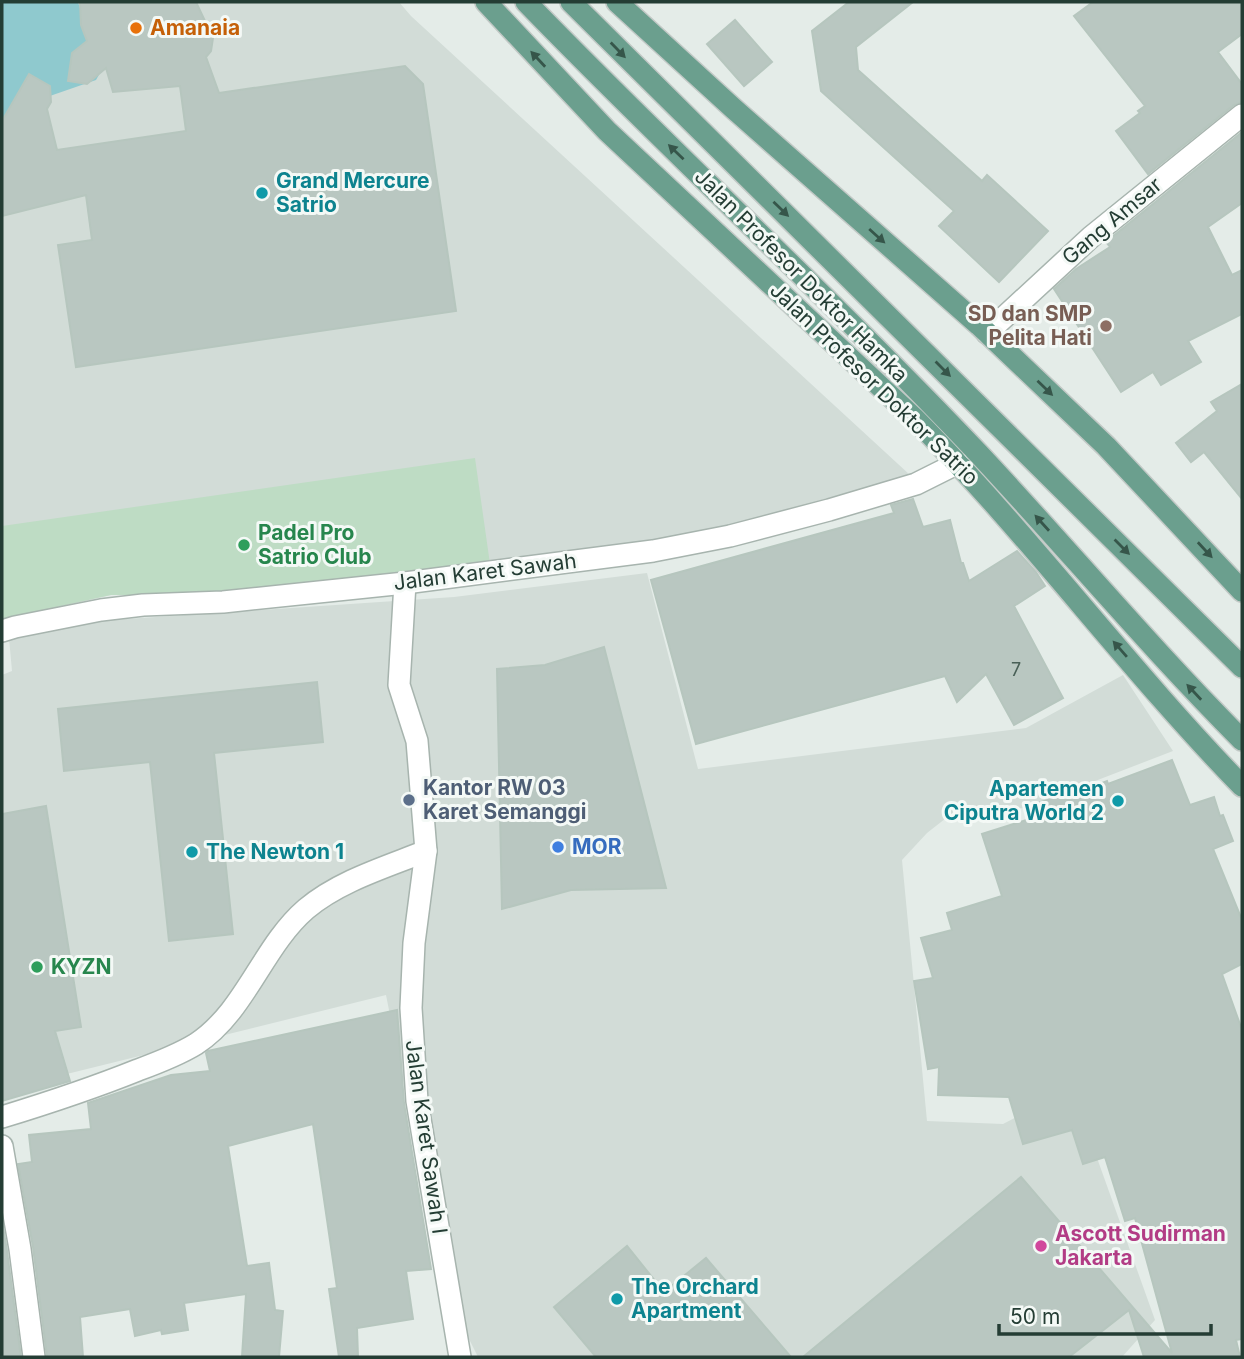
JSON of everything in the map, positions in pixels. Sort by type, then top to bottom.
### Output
[{"type":"main road","name":"Jalan Profesor Doktor Satrio","points":[[486,2],[607,131],[904,409],[958,463],[1182,722],[1236,780]]},
{"type":"main road","name":"Jalan Profesor Doktor Hamka","points":[[526,2],[613,92],[814,285],[979,454],[1198,696],[1242,740]]},
{"type":"main road","name":"Jalan Profesor Doktor Hamka","points":[[571,2],[1242,667]]},
{"type":"main road","points":[[617,2],[987,333],[1106,446],[1242,591]]},
{"type":"street","name":"Gang Amsar","points":[[987,333],[1091,237],[1242,115]]},
{"type":"street","name":"Jalan Karet Sawah","points":[[2,631],[89,612],[143,605],[223,602],[405,583],[653,551],[730,536],[916,484],[958,463]]},
{"type":"street","name":"Jalan Karet Sawah I","points":[[405,583],[399,685],[418,741],[425,851],[414,943],[412,1035],[417,1101],[460,1357]]},
{"type":"street","points":[[1236,780],[1242,800]]},
{"type":"street","points":[[2,1117],[90,1089],[159,1062],[195,1044],[220,1024],[244,993],[265,958],[307,909],[353,881],[425,851]]},
{"type":"street","points":[[2,1146],[20,1249],[34,1357]]},
{"type":"shaded area","points":[[2,2],[399,2],[411,16],[910,475],[733,525],[647,542],[490,564],[185,595],[111,595],[2,619]]},
{"type":"shaded area","points":[[647,573],[698,769],[1026,728],[1123,675],[1173,751],[1025,808],[955,811],[927,833],[902,860],[927,1121],[1003,1124],[1072,1088],[1155,1320],[1122,1357],[478,1357],[445,1291],[386,995],[2,1090],[2,675],[12,671],[8,627],[454,597]]},
{"type":"green space","name":"Padel Pro Satrio Club","points":[[475,458],[490,564],[185,595],[111,595],[2,619],[2,526]]},
{"type":"water","points":[[2,2],[78,2],[100,73],[96,80],[47,97],[32,122],[2,132]]},
{"type":"building","name":"Grand Mercure Satrio","points":[[80,2],[196,2],[213,38],[211,51],[206,57],[219,93],[405,66],[423,84],[456,311],[76,367],[58,245],[92,240],[86,195],[2,216],[2,121],[29,74],[50,86],[51,102],[47,109],[57,150],[186,131],[180,86],[113,92],[106,68],[87,84],[68,81],[72,53],[87,41],[81,25]]},
{"type":"building","points":[[849,2],[913,2],[856,47],[858,70],[982,181],[987,175],[1048,231],[999,282],[939,226],[954,211],[821,91],[812,31]]},
{"type":"building","points":[[1093,2],[1242,2],[1242,34],[1218,52],[1242,84],[1242,102],[1234,105],[1148,174],[1116,131],[1145,106],[1074,16]]},
{"type":"building","points":[[735,20],[772,62],[744,86],[707,44]]},
{"type":"building","points":[[1242,132],[1242,203],[1208,227],[1232,275],[1242,270],[1242,314],[1188,341],[1201,362],[1161,385],[1153,372],[1121,392],[1054,289],[1076,269],[1110,247],[1106,242]]},
{"type":"building","points":[[1242,384],[1242,499],[1204,452],[1191,462],[1176,443],[1217,411],[1211,402]]},
{"type":"building","points":[[913,499],[923,527],[950,520],[961,563],[969,581],[1017,551],[1036,572],[1045,586],[1014,606],[1063,698],[1014,725],[986,674],[957,702],[945,676],[696,744],[651,580],[894,513],[891,505]]},
{"type":"building","points":[[604,647],[666,888],[571,890],[502,909],[497,669],[545,665]]},
{"type":"building","name":"The Newton 1","points":[[317,682],[323,742],[214,753],[233,934],[169,941],[150,762],[64,771],[58,709]]},
{"type":"building","points":[[1172,760],[1190,805],[1214,797],[1220,816],[1223,815],[1233,841],[1213,849],[1242,920],[1242,964],[1222,974],[1242,1030],[1242,1339],[1236,1340],[1240,1357],[1144,1357],[1129,1310],[1069,1357],[803,1357],[1021,1177],[1172,1353],[1135,1218],[1125,1221],[1105,1157],[1083,1164],[1072,1130],[1023,1144],[1009,1097],[938,1095],[939,1067],[928,1069],[914,981],[933,978],[921,938],[952,930],[947,913],[1002,896],[982,834],[1039,816],[1035,804],[1070,793],[1071,795],[1107,781],[1108,784]]},
{"type":"building","name":"KYZN","points":[[46,806],[81,1027],[55,1031],[70,1081],[2,1101],[2,814]]},
{"type":"building","points":[[397,1010],[404,1103],[431,1269],[406,1271],[413,1319],[357,1328],[358,1357],[339,1357],[329,1289],[337,1288],[313,1124],[228,1146],[247,1266],[269,1263],[275,1310],[283,1311],[279,1357],[242,1357],[246,1294],[184,1303],[188,1330],[162,1334],[161,1330],[135,1336],[130,1309],[80,1317],[83,1357],[47,1357],[33,1247],[18,1164],[32,1162],[29,1135],[91,1129],[88,1103],[171,1075],[210,1071],[206,1053],[208,1051]]},
{"type":"building","points":[[2,1221],[7,1251],[21,1357],[2,1357]]},
{"type":"building","name":"The Orchard Apartment","points":[[627,1246],[664,1292],[706,1258],[791,1357],[596,1357],[554,1307]]},
{"type":"place","name":"Amanaia","points":[[136,28]]},
{"type":"place","name":"Grand Mercure Satrio","points":[[262,193]]},
{"type":"place","name":"SD dan SMP Pelita Hati","points":[[1106,326]]},
{"type":"place","name":"Padel Pro Satrio Club","points":[[244,545]]},
{"type":"place","name":"Kantor RW 03 Karet Semanggi","points":[[409,800]]},
{"type":"place","name":"Apartemen Ciputra World 2","points":[[1118,801]]},
{"type":"place","name":"MOR","points":[[558,847]]},
{"type":"place","name":"The Newton 1","points":[[192,852]]},
{"type":"place","name":"KYZN","points":[[37,967]]},
{"type":"place","name":"Ascott Sudirman Jakarta","points":[[1041,1246]]},
{"type":"place","name":"The Orchard Apartment","points":[[617,1299]]}]
